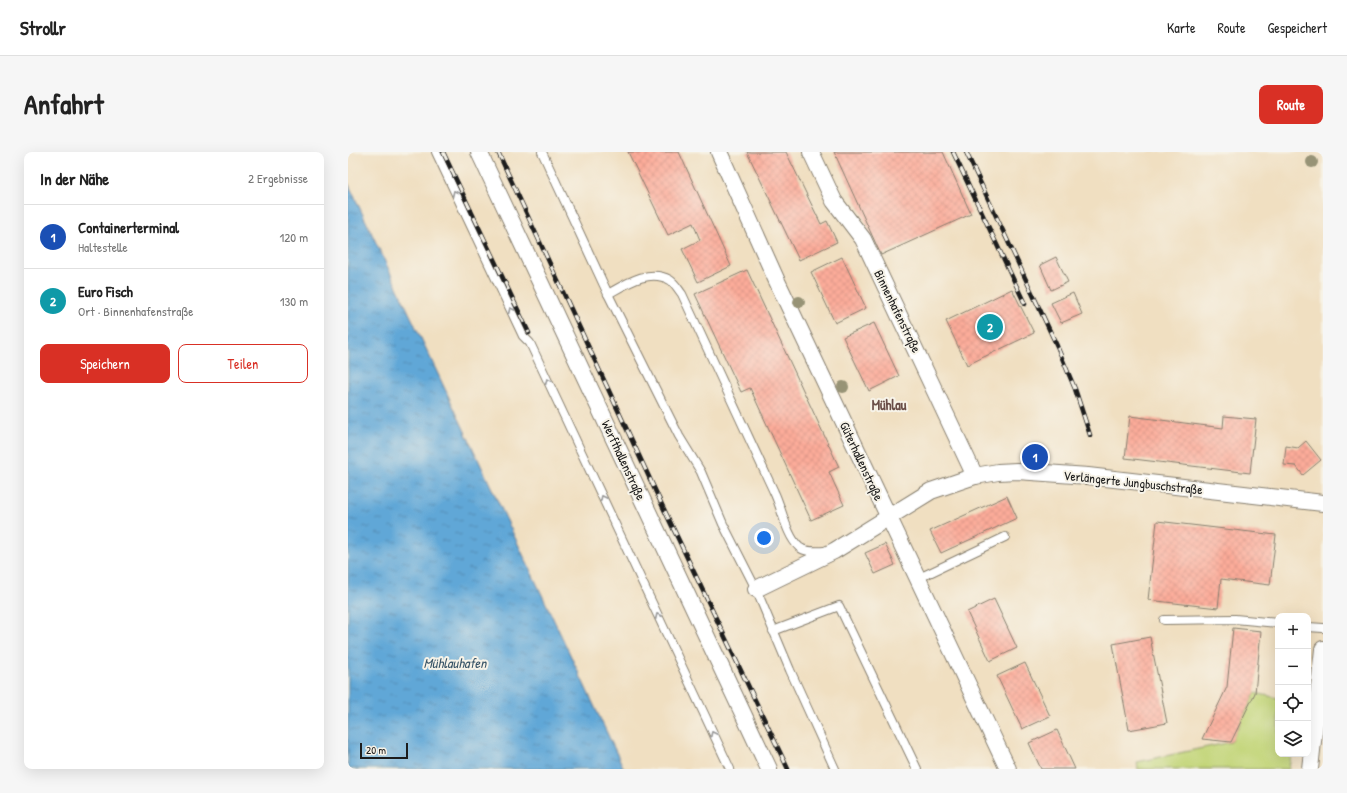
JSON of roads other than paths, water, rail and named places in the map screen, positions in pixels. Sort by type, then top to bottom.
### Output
[{"type":"street","name":"Werfthallenstraße","points":[[479,152],[769,769]]},
{"type":"street","name":"Güterhallenstraße","points":[[719,152],[776,279],[888,518],[919,578],[1008,769]]},
{"type":"street","name":"Binnenhafenstraße","points":[[811,152],[834,201],[863,239],[976,476]]},
{"type":"street","name":"Verlängerte Jungbuschstraße","points":[[756,589],[834,551],[931,491],[976,476],[1017,471],[1088,476],[1323,503]]},
{"type":"street","points":[[1310,769],[1321,693],[1323,649]]},
{"type":"lane","points":[[436,152],[523,336],[530,343],[730,769]]},
{"type":"lane","points":[[542,152],[608,294],[679,436],[701,472],[723,524],[756,589],[773,631],[835,769]]},
{"type":"lane","points":[[608,294],[638,278],[648,276],[661,277],[670,280],[676,286],[682,294],[712,358],[776,496],[796,544],[807,551],[834,551]]},
{"type":"lane","points":[[919,578],[1005,537]]},
{"type":"lane","points":[[773,631],[839,606],[917,769]]},
{"type":"lane","points":[[1164,620],[1235,618],[1275,623]]},
{"type":"lane","points":[[1311,627],[1323,628]]},
{"type":"water","name":"Mühlauhafen","points":[[348,183],[624,769],[348,769]]},
{"type":"railway","points":[[443,152],[529,333]]},
{"type":"railway","points":[[498,152],[662,505],[788,769]]},
{"type":"railway","points":[[953,152],[1025,304]]},
{"type":"railway","points":[[966,152],[1057,346],[1075,389],[1090,435]]},
{"type":"place","name":"Euro Fisch","points":[[990,327]]},
{"type":"place","name":"Containerterminal","points":[[1035,457]]},
{"type":"district","name":"Mühlau","points":[[889,405]]}]
